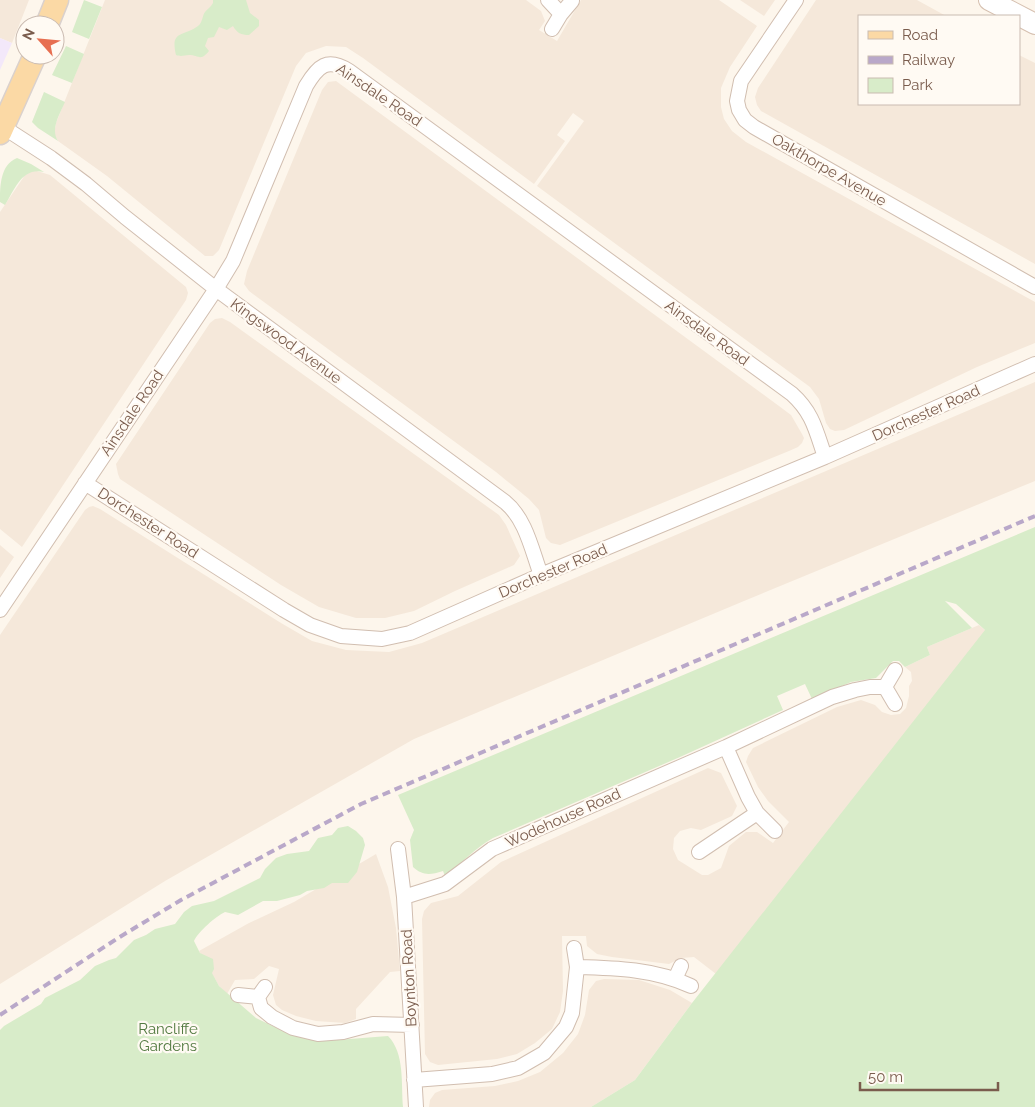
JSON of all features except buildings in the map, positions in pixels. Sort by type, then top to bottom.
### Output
[{"type":"main road","points":[[51,15],[58,0]]},
{"type":"main road","points":[[2,130],[31,65]]},
{"type":"street","points":[[548,0],[561,14]]},
{"type":"street","name":"Oakthorpe Avenue","points":[[796,0],[741,81],[737,101],[739,110],[745,120],[754,127],[1035,287]]},
{"type":"street","points":[[989,0],[1018,15]]},
{"type":"street","points":[[552,29],[572,1]]},
{"type":"street","points":[[1020,16],[1035,24]]},
{"type":"street","name":"Ainsdale Road","points":[[0,610],[233,261],[306,86],[317,71],[332,63],[339,65],[792,394],[803,404],[810,415],[825,457]]},
{"type":"street","name":"Kingswood Avenue","points":[[2,130],[51,158],[216,289],[513,508],[522,523],[541,575]]},
{"type":"street","name":"Dorchester Road","points":[[85,483],[310,625],[341,636],[382,639],[410,633],[541,575],[825,457],[1035,364]]},
{"type":"street","points":[[894,670],[885,687],[895,704]]},
{"type":"street","name":"Wodehouse Road","points":[[404,897],[445,884],[492,849],[726,747],[832,697],[870,687],[885,687]]},
{"type":"street","points":[[726,747],[757,813],[775,831]]},
{"type":"street","points":[[699,852],[757,813]]},
{"type":"street","name":"Boynton Road","points":[[398,849],[404,897],[416,1107]]},
{"type":"street","points":[[414,1080],[492,1074],[518,1068],[544,1053],[566,1027],[572,1013],[577,967],[574,948]]},
{"type":"street","points":[[577,967],[678,972],[691,986]]},
{"type":"street","points":[[238,995],[261,992],[261,1008],[272,1017],[292,1028],[318,1034],[343,1032],[373,1024],[412,1025]]},
{"type":"shaded area","points":[[0,0],[29,0],[23,15],[15,15],[15,35],[12,43],[0,38]]},
{"type":"shaded area","points":[[105,0],[526,0],[541,11],[545,21],[539,30],[557,41],[581,0],[719,0],[757,26],[730,67],[721,88],[721,107],[724,119],[732,131],[746,142],[1035,302],[1035,343],[977,367],[844,430],[835,431],[830,429],[826,423],[819,399],[810,387],[537,186],[584,121],[573,113],[557,135],[565,141],[534,184],[346,47],[326,46],[306,53],[296,66],[219,250],[213,256],[205,256],[107,176],[58,141],[54,134],[56,123]]},
{"type":"shaded area","points":[[740,0],[775,0],[764,16]]},
{"type":"shaded area","points":[[816,0],[917,0],[944,15],[858,15],[858,105],[1020,105],[1020,56],[1035,63],[1035,264],[761,111],[755,97],[758,88]]},
{"type":"shaded area","points":[[0,38],[12,43],[0,70]]},
{"type":"shaded area","points":[[336,81],[791,415],[804,438],[802,443],[789,451],[560,545],[551,543],[546,538],[539,510],[529,499],[496,472],[249,291],[244,284],[247,271],[322,90],[328,82]]},
{"type":"shaded area","points":[[31,171],[50,175],[186,287],[188,293],[186,300],[22,547],[0,529],[0,212],[25,175]]},
{"type":"shaded area","points":[[222,318],[499,515],[506,525],[520,556],[514,565],[414,611],[385,618],[356,618],[319,607],[281,585],[120,479],[116,464],[210,323],[215,319]]},
{"type":"shaded area","points":[[1035,382],[1035,481],[414,739],[165,881],[0,984],[0,635],[85,510],[89,507],[93,506],[100,509],[312,641],[346,650],[389,652],[422,643]]},
{"type":"shaded area","points":[[0,545],[14,557],[0,578]]},
{"type":"shaded area","points":[[979,625],[986,631],[716,974],[694,957],[681,958],[669,964],[612,957],[597,954],[587,946],[586,936],[562,936],[563,991],[560,1012],[552,1029],[535,1043],[517,1054],[497,1059],[438,1065],[430,1062],[425,1054],[422,919],[424,911],[431,903],[458,896],[501,862],[708,768],[721,773],[737,806],[732,816],[701,830],[691,828],[680,831],[674,838],[673,849],[678,860],[702,875],[708,875],[721,868],[729,846],[746,832],[757,832],[773,843],[789,822],[768,801],[758,787],[746,762],[753,748],[837,707],[861,700],[875,705],[882,712],[891,715],[900,714],[906,708],[909,686],[912,681],[911,672],[905,667],[930,655],[927,647]]},
{"type":"shaded area","points":[[376,854],[388,887],[396,928],[400,971],[390,972],[356,1009],[356,1019],[345,1023],[316,1021],[282,1010],[276,1005],[273,995],[279,969],[269,966],[254,979],[235,980],[227,994],[219,986],[199,951],[249,923],[294,902]]},
{"type":"shaded area","points":[[604,979],[639,980],[670,990],[692,1003],[635,1080],[591,1107],[429,1107],[430,1100],[435,1093],[442,1090],[495,1086],[518,1081],[540,1072],[563,1053],[578,1034],[585,1015],[589,990],[596,981]]},
{"type":"green space","points":[[84,0],[102,7],[89,39],[72,32]]},
{"type":"green space","points":[[213,0],[246,0],[250,13],[259,20],[259,26],[249,35],[240,33],[233,26],[227,30],[219,27],[214,37],[208,38],[205,46],[209,51],[203,56],[176,55],[176,38],[200,24]]},
{"type":"green space","points":[[66,46],[84,54],[72,83],[52,75],[57,65],[65,65]]},
{"type":"green space","points":[[44,92],[65,102],[55,127],[58,141],[32,122]]},
{"type":"green space","points":[[17,158],[44,172],[36,171],[25,176],[16,186],[5,205],[0,202],[2,177],[7,166]]},
{"type":"green space","points":[[1035,527],[1035,1107],[591,1107],[635,1080],[692,1003],[985,630],[956,604],[945,601],[972,628],[927,647],[930,655],[905,667],[899,661],[893,661],[876,678],[851,682],[812,699],[805,684],[777,696],[783,710],[493,838],[480,846],[445,876],[443,871],[427,874],[413,867],[410,840],[414,830],[398,795]]},
{"type":"green space","name":"Rancliffe Gardens","points":[[348,826],[363,838],[365,845],[357,872],[348,883],[332,883],[324,888],[307,891],[300,895],[277,901],[263,901],[238,915],[225,912],[199,933],[194,941],[200,953],[213,959],[214,969],[212,973],[219,986],[256,1018],[285,1032],[337,1040],[388,1036],[400,1060],[403,1107],[0,1107],[0,1030],[4,1026],[41,1004],[45,998],[80,980],[95,966],[116,958],[134,940],[155,929],[175,924],[184,912],[192,906],[214,901],[260,878],[265,869],[276,858],[287,854],[309,851],[318,838],[332,835],[338,828]]},
{"type":"railway","points":[[0,1015],[118,938],[181,900],[361,804],[1035,516]]}]
